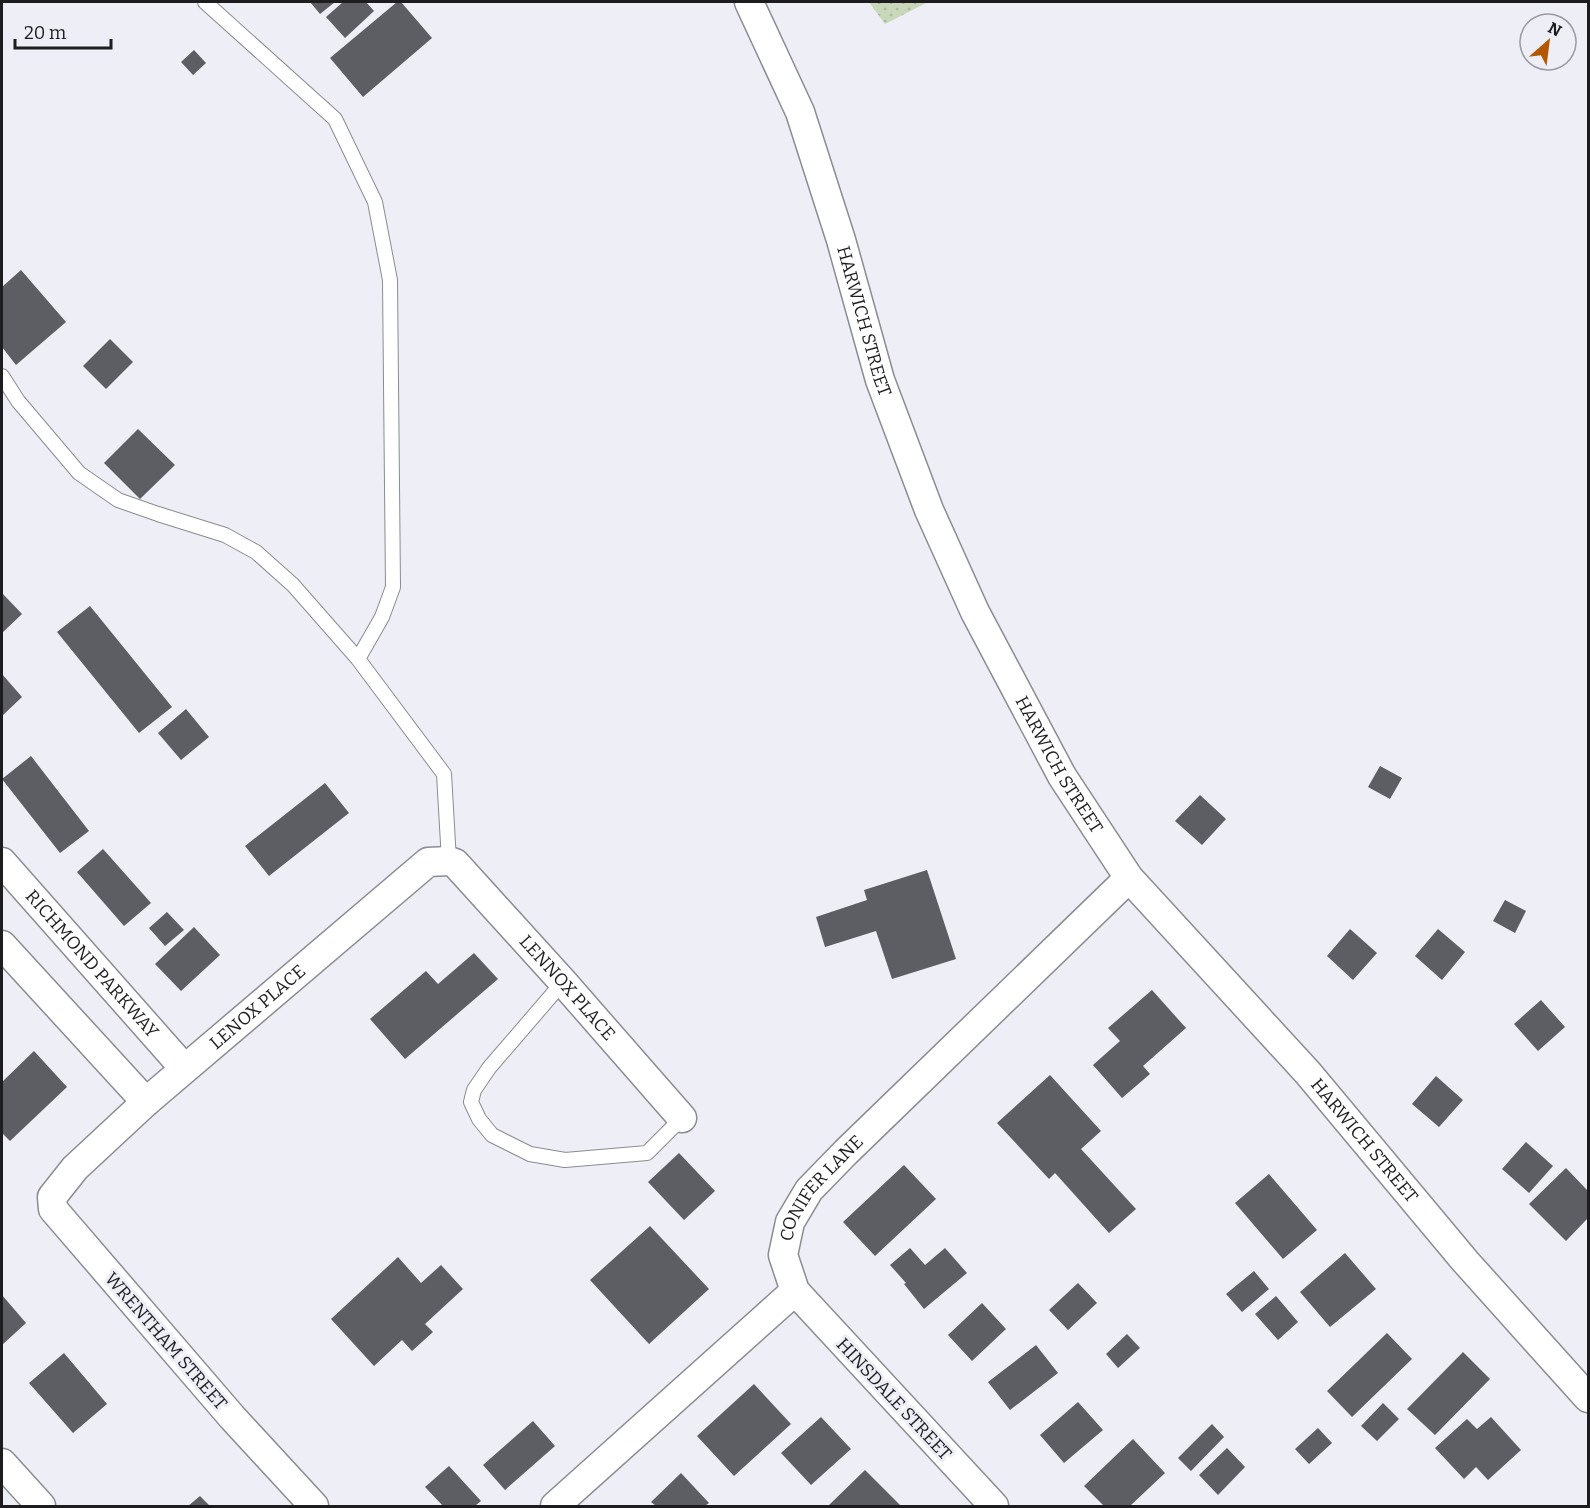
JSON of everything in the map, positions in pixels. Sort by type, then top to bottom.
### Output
[{"type":"street","name":"HARWICH STREET","points":[[749,2],[800,112],[841,240],[880,380],[929,510],[975,612],[1062,776],[1129,878],[1308,1073],[1465,1261],[1588,1398]]},
{"type":"street","name":"LENNOX PLACE","points":[[449,861],[455,863],[563,982],[682,1118]]},
{"type":"street","name":"LENOX PLACE","points":[[75,1168],[184,1068],[428,862],[449,861]]},
{"type":"street","name":"RICHMOND PARKWAY","points":[[2,862],[184,1068]]},
{"type":"street","name":"CONIFER LANE","points":[[795,1291],[783,1255],[790,1222],[809,1190],[1129,878]]},
{"type":"street","points":[[2,945],[146,1101]]},
{"type":"street","name":"WRENTHAM STREET","points":[[75,1168],[52,1197],[53,1209],[232,1417],[314,1506]]},
{"type":"street","points":[[555,1506],[795,1291]]},
{"type":"street","name":"HINSDALE STREET","points":[[795,1291],[994,1506]]},
{"type":"street","points":[[2,1463],[41,1506]]},
{"type":"lane","points":[[205,2],[335,119],[375,202],[390,280],[393,587],[382,617],[358,659]]},
{"type":"lane","points":[[2,376],[18,401],[80,474],[118,500],[225,535],[256,552],[293,585],[358,659],[444,774],[449,861]]},
{"type":"lane","points":[[563,982],[489,1068],[474,1090],[471,1102],[479,1119],[492,1135],[530,1154],[565,1160],[610,1158],[647,1153],[682,1118]]},
{"type":"green space","points":[[869,2],[928,2],[885,24]]},
{"type":"building","points":[[310,2],[335,2],[320,14]]},
{"type":"building","points":[[343,2],[366,2],[374,11],[345,38],[326,17]]},
{"type":"building","points":[[397,2],[401,2],[432,38],[363,97],[330,58]]},
{"type":"building","points":[[194,50],[206,63],[193,75],[181,62]]},
{"type":"building","points":[[21,270],[66,322],[16,365],[2,347],[2,287]]},
{"type":"building","points":[[110,339],[133,362],[106,389],[83,366]]},
{"type":"building","points":[[138,429],[175,465],[140,499],[104,463]]},
{"type":"building","points":[[2,593],[22,614],[2,633]]},
{"type":"building","points":[[90,606],[172,707],[139,733],[57,632]]},
{"type":"building","points":[[2,674],[22,697],[2,716]]},
{"type":"building","points":[[186,709],[209,737],[181,760],[158,733]]},
{"type":"building","points":[[31,756],[89,831],[60,853],[2,779]]},
{"type":"building","points":[[1380,766],[1402,778],[1390,799],[1368,787]]},
{"type":"building","points":[[325,783],[349,813],[269,876],[245,846]]},
{"type":"building","points":[[1200,795],[1226,819],[1202,845],[1175,821]]},
{"type":"building","points":[[103,849],[151,903],[124,926],[77,872]]},
{"type":"building","points":[[927,870],[956,959],[892,979],[876,931],[825,947],[816,917],[867,900],[864,890]]},
{"type":"building","points":[[1505,900],[1526,911],[1515,933],[1493,921]]},
{"type":"building","points":[[167,912],[184,930],[165,946],[149,928]]},
{"type":"building","points":[[194,927],[220,955],[181,991],[155,964]]},
{"type":"building","points":[[1350,929],[1377,953],[1353,980],[1327,956]]},
{"type":"building","points":[[1438,929],[1465,952],[1442,980],[1415,956]]},
{"type":"building","points":[[474,953],[498,979],[405,1059],[370,1019],[426,971],[438,984]]},
{"type":"building","points":[[1152,990],[1186,1028],[1143,1066],[1150,1074],[1122,1098],[1093,1065],[1120,1041],[1108,1028]]},
{"type":"building","points":[[1541,1000],[1565,1027],[1538,1051],[1514,1024]]},
{"type":"building","points":[[34,1051],[67,1087],[10,1141],[2,1133],[2,1082]]},
{"type":"building","points":[[1050,1075],[1101,1131],[1081,1149],[1136,1209],[1109,1233],[1055,1173],[1049,1179],[997,1123]]},
{"type":"building","points":[[1436,1076],[1463,1100],[1439,1127],[1412,1104]]},
{"type":"building","points":[[1526,1142],[1553,1166],[1529,1193],[1502,1169]]},
{"type":"building","points":[[679,1153],[715,1191],[684,1220],[648,1182]]},
{"type":"building","points":[[904,1165],[936,1199],[875,1256],[843,1222]]},
{"type":"building","points":[[1566,1168],[1588,1191],[1588,1218],[1566,1241],[1529,1204]]},
{"type":"building","points":[[1269,1174],[1317,1230],[1283,1259],[1235,1203]]},
{"type":"building","points":[[650,1226],[709,1289],[649,1344],[590,1280]]},
{"type":"building","points":[[910,1248],[925,1265],[945,1248],[967,1273],[924,1309],[890,1265]]},
{"type":"building","points":[[1345,1253],[1376,1289],[1330,1327],[1300,1292]]},
{"type":"building","points":[[398,1257],[421,1283],[441,1265],[463,1289],[425,1324],[433,1332],[412,1351],[402,1340],[374,1366],[331,1319]]},
{"type":"building","points":[[1254,1271],[1269,1289],[1242,1312],[1226,1294]]},
{"type":"building","points":[[1078,1283],[1097,1303],[1068,1330],[1049,1310]]},
{"type":"building","points":[[2,1295],[26,1323],[2,1345]]},
{"type":"building","points":[[1276,1296],[1298,1322],[1278,1340],[1255,1314]]},
{"type":"building","points":[[982,1303],[1006,1329],[972,1361],[948,1335]]},
{"type":"building","points":[[1387,1333],[1412,1359],[1352,1417],[1327,1391]]},
{"type":"building","points":[[1127,1334],[1140,1348],[1118,1368],[1106,1354]]},
{"type":"building","points":[[1036,1345],[1058,1373],[1010,1410],[988,1382]]},
{"type":"building","points":[[1463,1352],[1490,1379],[1435,1435],[1407,1409]]},
{"type":"building","points":[[64,1353],[107,1404],[73,1433],[29,1383]]},
{"type":"building","points":[[754,1384],[791,1424],[734,1476],[697,1436]]},
{"type":"building","points":[[1078,1402],[1103,1430],[1064,1463],[1040,1435]]},
{"type":"building","points":[[1383,1403],[1399,1419],[1377,1441],[1361,1426]]},
{"type":"building","points":[[821,1417],[851,1449],[811,1485],[781,1453]]},
{"type":"building","points":[[1491,1417],[1521,1450],[1488,1480],[1476,1467],[1464,1479],[1435,1448],[1467,1419],[1477,1429]]},
{"type":"building","points":[[533,1421],[555,1446],[505,1490],[483,1465]]},
{"type":"building","points":[[1212,1424],[1224,1437],[1191,1471],[1178,1458]]},
{"type":"building","points":[[1318,1428],[1332,1443],[1309,1464],[1295,1449]]},
{"type":"building","points":[[1133,1439],[1165,1473],[1130,1506],[1104,1506],[1084,1486]]},
{"type":"building","points":[[1227,1448],[1245,1467],[1218,1495],[1199,1475]]},
{"type":"building","points":[[449,1466],[481,1501],[475,1506],[443,1506],[425,1487]]},
{"type":"building","points":[[865,1470],[901,1506],[828,1506]]},
{"type":"building","points":[[681,1473],[709,1503],[705,1506],[656,1506],[651,1502]]},
{"type":"building","points":[[200,1496],[210,1506],[188,1506]]}]
